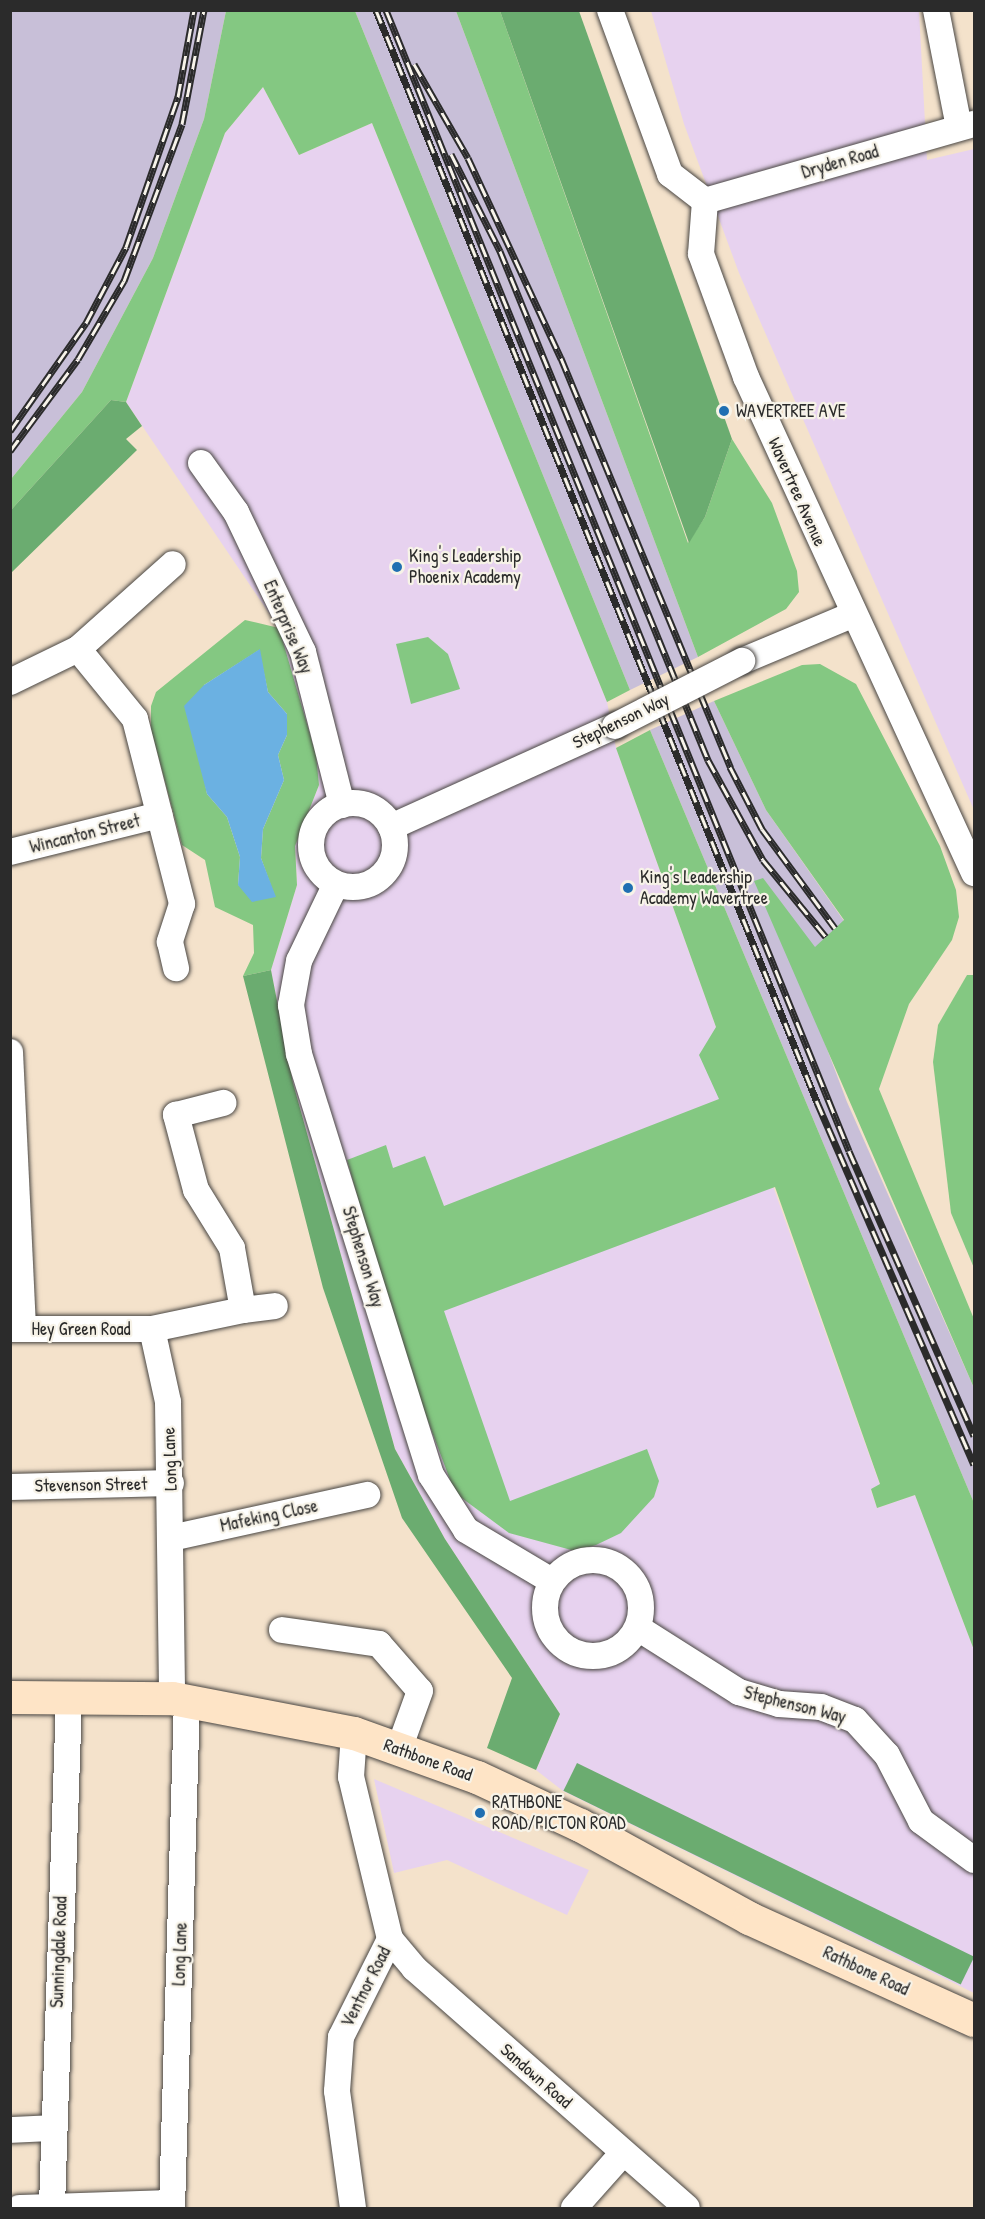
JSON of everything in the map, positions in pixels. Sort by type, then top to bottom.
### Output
[{"type":"main road","name":"Rathbone Road","points":[[10,1697],[180,1699],[354,1733],[477,1777],[580,1825],[749,1917],[975,2020]]},
{"type":"street","points":[[610,10],[670,174],[705,201]]},
{"type":"street","points":[[936,10],[967,126]]},
{"type":"street","name":"Dryden Road","points":[[705,201],[967,126]]},
{"type":"street","name":"Wavertree Avenue","points":[[705,201],[701,254],[746,377],[852,615],[975,873]]},
{"type":"street","name":"Enterprise Way","points":[[201,463],[236,512],[303,652],[342,805]]},
{"type":"street","points":[[10,682],[78,649],[173,564]]},
{"type":"street","name":"Stephenson Way","points":[[391,827],[615,726],[742,661],[852,615]]},
{"type":"street","name":"Wincanton Street","points":[[78,649],[135,719],[182,904],[170,942],[176,968]]},
{"type":"street","points":[[364,804],[391,827],[395,847],[384,874],[360,887],[336,884],[324,876],[310,849],[320,818],[342,805],[364,804]]},
{"type":"street","name":"Wincanton Street","points":[[10,852],[159,815]]},
{"type":"street","name":"Stephenson Way","points":[[336,884],[299,961],[291,1005],[299,1054],[431,1475],[466,1530],[552,1581]]},
{"type":"street","points":[[10,1052],[17,1329]]},
{"type":"street","points":[[224,1103],[166,1117],[196,1190],[232,1248],[243,1310]]},
{"type":"street","name":"Hey Green Road","points":[[17,1329],[152,1329],[243,1310],[275,1306]]},
{"type":"street","name":"Long Lane","points":[[152,1329],[168,1402],[171,1538],[180,1699],[172,2206]]},
{"type":"street","name":"Stevenson Street","points":[[10,1487],[171,1483]]},
{"type":"street","name":"Mafeking Close","points":[[171,1538],[368,1495]]},
{"type":"street","points":[[595,1559],[620,1567],[640,1594],[638,1628],[620,1649],[604,1655],[571,1651],[548,1627],[544,1610],[552,1581],[579,1561],[595,1559]]},
{"type":"street","name":"Stephenson Way","points":[[638,1628],[739,1692],[855,1720],[886,1755],[921,1821],[975,1860]]},
{"type":"street","points":[[282,1630],[379,1644],[420,1691],[399,1749]]},
{"type":"street","name":"Sunningdale Road","points":[[52,2206],[69,1698]]},
{"type":"street","name":"Ventnor Road","points":[[353,2208],[338,2091],[341,2037],[390,1939],[351,1777],[354,1733]]},
{"type":"street","name":"Sandown Road","points":[[390,1939],[414,1968],[687,2208]]},
{"type":"street","points":[[10,2130],[53,2128]]},
{"type":"street","points":[[574,2208],[623,2153]]},
{"type":"street","points":[[19,2208],[172,2206]]},
{"type":"shaded area","points":[[11,11],[226,11],[204,119],[153,258],[82,392],[11,479]]},
{"type":"shaded area","points":[[355,11],[456,11],[698,657],[630,690]]},
{"type":"shaded area","points":[[651,11],[919,11],[927,160],[974,149],[974,810],[739,273],[684,124]]},
{"type":"shaded area","points":[[263,87],[299,155],[372,123],[607,702],[616,748],[880,1485],[871,1490],[877,1508],[915,1495],[974,1650],[974,1993],[563,1791],[536,1770],[560,1714],[445,1539],[395,1449],[293,1083],[271,970],[297,885],[295,846],[319,785],[279,628],[126,402],[225,133]]},
{"type":"shaded area","points":[[714,701],[766,810],[844,921],[815,948],[763,879],[847,1102],[974,1388],[974,1503],[650,730]]},
{"type":"shaded area","points":[[374,1779],[589,1870],[567,1915],[447,1860],[394,1873]]},
{"type":"green space","points":[[226,11],[355,11],[630,690],[607,702],[372,123],[299,155],[263,87],[225,133],[126,402],[111,400],[11,510],[11,479],[82,392],[153,258],[204,119]]},
{"type":"green space","points":[[456,11],[500,11],[688,543],[705,517],[732,439],[772,503],[797,571],[799,592],[786,609],[698,657]]},
{"type":"green space","points":[[500,11],[579,11],[732,439],[705,517],[689,543]]},
{"type":"green space","points":[[111,400],[126,402],[142,426],[126,439],[137,450],[11,573],[11,510]]},
{"type":"green space","points":[[245,620],[279,628],[316,755],[319,785],[295,846],[297,885],[271,970],[243,976],[254,953],[253,925],[215,907],[205,860],[182,845],[151,729],[151,706],[156,692]],"holes":[[[259,650],[268,692],[287,714],[287,735],[278,755],[284,780],[263,829],[261,858],[275,897],[238,885],[240,857],[227,817],[207,794],[199,752],[204,685]]]},
{"type":"green space","points":[[428,637],[448,654],[460,689],[411,704],[396,644]]},
{"type":"green space","points":[[820,664],[856,684],[940,846],[956,890],[959,917],[952,940],[909,1004],[879,1089],[974,1319],[974,1388],[754,881],[763,878],[815,947],[844,920],[766,810],[714,701],[802,665]]},
{"type":"green space","points":[[650,730],[974,1503],[974,1650],[915,1495],[877,1508],[871,1489],[880,1484],[775,1187],[444,1311],[510,1501],[647,1449],[659,1481],[654,1497],[621,1533],[596,1545],[575,1551],[509,1533],[455,1493],[399,1344],[347,1160],[386,1145],[393,1168],[425,1156],[444,1206],[719,1099],[699,1055],[716,1027],[616,748]]},
{"type":"green space","points":[[271,970],[293,1083],[395,1449],[445,1539],[560,1714],[536,1770],[487,1748],[512,1678],[402,1518],[323,1288],[243,976]]},
{"type":"green space","points":[[967,975],[974,975],[974,1268],[951,1213],[933,1062],[938,1025]]},
{"type":"green space","points":[[577,1763],[974,1957],[961,1985],[563,1791]]},
{"type":"water","points":[[260,649],[268,692],[287,714],[287,735],[278,755],[284,780],[263,829],[261,858],[276,897],[252,902],[238,885],[240,857],[227,817],[207,794],[184,706],[204,685]]},
{"type":"railway","points":[[10,431],[86,323],[126,247],[178,97],[194,10]]},
{"type":"railway","points":[[10,451],[78,359],[124,281],[182,124],[204,10]]},
{"type":"railway","points":[[376,10],[817,1102],[974,1465]]},
{"type":"railway","points":[[386,10],[849,1151],[974,1436]]},
{"type":"railway","points":[[414,64],[468,158],[561,358],[730,767],[762,829],[835,928]]},
{"type":"railway","points":[[451,154],[500,251],[708,760],[763,860],[826,937]]},
{"type":"place","name":"WAVERTREE AVE","points":[[724,411]]},
{"type":"place","name":"King's Leadership Phoenix Academy","points":[[397,567]]},
{"type":"place","name":"King's Leadership Academy Wavertree","points":[[628,888]]},
{"type":"place","name":"RATHBONE ROAD/PICTON ROAD","points":[[480,1813]]}]
